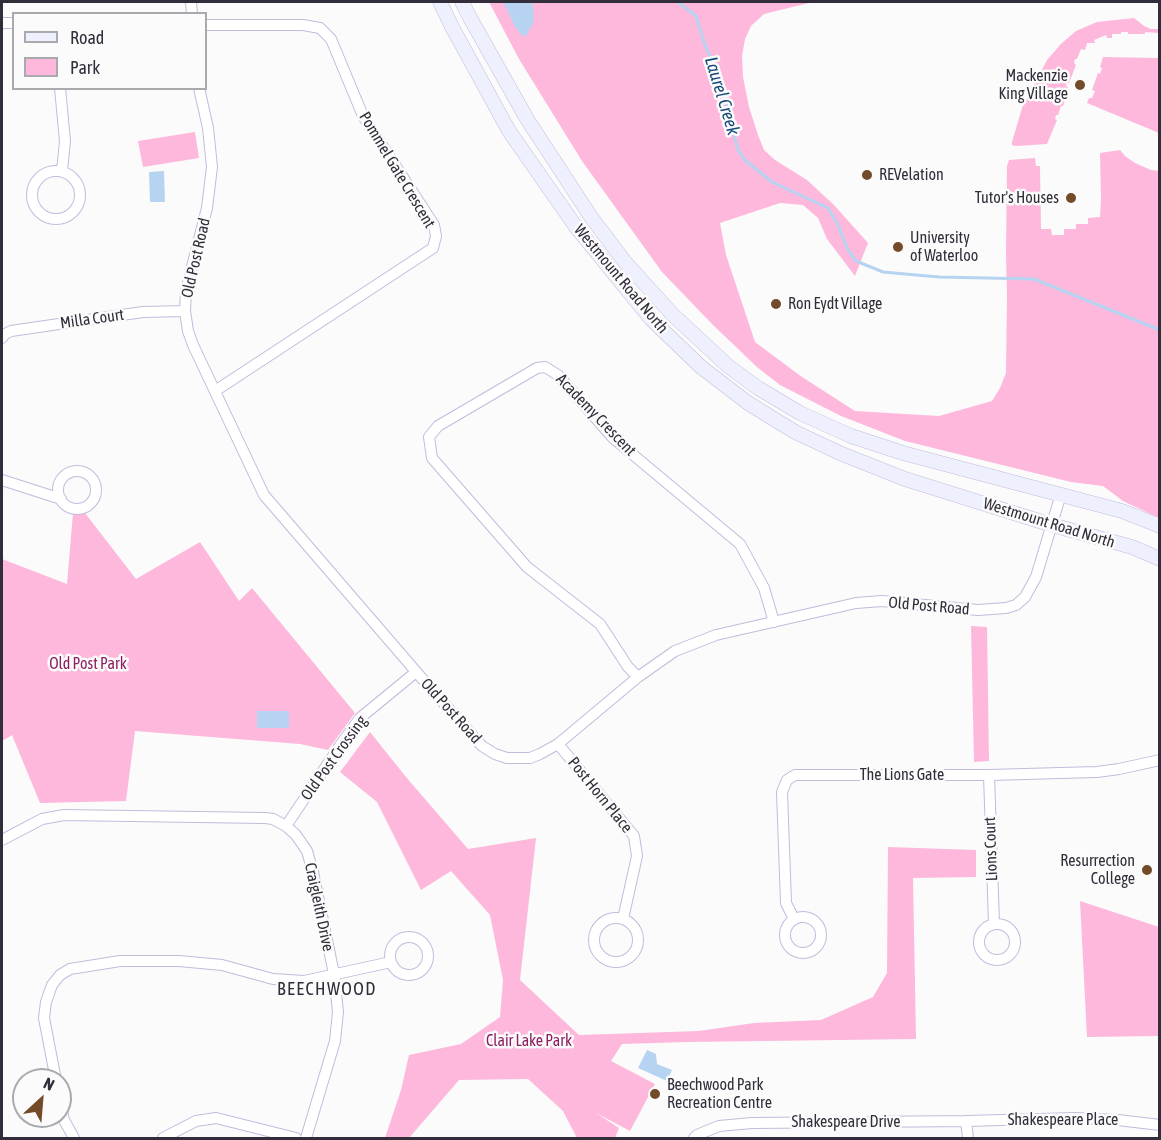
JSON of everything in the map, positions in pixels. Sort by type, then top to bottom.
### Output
[{"type":"main road","name":"Westmount Road North","points":[[440,2],[509,131],[576,227],[651,319],[701,367],[748,403],[795,432],[842,454],[905,479],[1132,547],[1160,559]]},
{"type":"main road","name":"Westmount Road North","points":[[462,2],[511,92],[591,217],[625,262],[672,315],[728,366],[758,388],[800,413],[851,436],[913,456],[1122,511],[1160,526]]},
{"type":"street","name":"Pommel Gate Crescent","points":[[207,25],[303,25],[320,28],[331,39],[363,116],[434,225],[436,236],[433,248],[214,391]]},
{"type":"street","points":[[60,90],[65,141],[62,171]]},
{"type":"street","name":"Old Post Road","points":[[199,90],[208,128],[212,166],[207,208],[186,290],[185,311],[193,345],[264,495],[482,746],[495,754],[507,758],[530,758],[558,744],[638,677],[675,651],[717,636],[856,603],[882,601],[978,610],[1016,605],[1025,597],[1036,577],[1061,494]]},
{"type":"street","points":[[54,170],[62,171],[74,178],[80,198],[73,212],[67,217],[58,219],[47,217],[38,211],[32,194],[37,180],[44,174],[54,170]]},
{"type":"street","name":"Milla Court","points":[[2,338],[11,331],[41,326],[143,312],[185,311]]},
{"type":"street","name":"Academy Crescent","points":[[638,677],[628,667],[600,624],[527,567],[432,458],[429,437],[438,426],[537,368],[545,367],[558,375],[613,438],[740,544],[764,588],[774,622]]},
{"type":"street","points":[[2,480],[61,499]]},
{"type":"street","name":"Old Post Crossing","points":[[286,825],[360,718],[416,672]]},
{"type":"street","name":"Post Horn Place","points":[[558,744],[634,836],[637,856],[623,919]]},
{"type":"street","name":"The Lions Gate","points":[[795,919],[786,903],[782,792],[787,780],[795,775],[1097,772],[1160,760]]},
{"type":"street","name":"Lions Court","points":[[989,774],[994,924]]},
{"type":"street","points":[[2,840],[42,819],[64,815],[265,818],[286,825]]},
{"type":"street","name":"Craigleith Drive","points":[[286,825],[307,851],[313,872],[334,974],[338,1012],[335,1041],[306,1138]]},
{"type":"street","points":[[623,919],[632,924],[636,931],[638,938],[636,951],[626,961],[618,963],[606,961],[600,957],[593,943],[597,927],[606,920],[623,919]]},
{"type":"street","points":[[54,1068],[44,1018],[46,1002],[52,985],[60,975],[70,969],[120,962],[179,961],[222,965],[273,979],[304,981],[391,962]]},
{"type":"street","points":[[163,1138],[196,1121],[216,1118],[296,1138]]},
{"type":"street","name":"Shakespeare Place","points":[[966,1121],[1076,1118],[1160,1125]]},
{"type":"street","points":[[966,1121],[968,1138]]},
{"type":"street","name":"Shakespeare Drive","points":[[694,1138],[719,1126],[752,1123],[966,1121]]},
{"type":"green space","points":[[489,2],[813,2],[764,14],[751,26],[745,39],[742,56],[743,77],[749,107],[764,150],[775,160],[807,180],[834,205],[868,243],[855,276],[827,239],[818,218],[803,205],[780,203],[720,223],[726,255],[755,342],[802,377],[855,411],[939,416],[992,401],[1000,388],[1006,373],[1007,166],[1009,160],[1035,158],[1036,166],[1040,166],[1041,229],[1051,229],[1052,235],[1064,235],[1064,229],[1076,229],[1076,224],[1088,224],[1088,218],[1100,217],[1100,153],[1120,150],[1135,163],[1159,171],[1159,518],[1123,501],[1103,486],[1071,482],[905,441],[841,416],[780,385],[758,368],[713,325],[662,272],[582,161],[519,59]]},
{"type":"green space","points":[[1134,18],[1144,26],[1159,29],[1159,33],[1128,34],[1128,32],[1121,32],[1121,34],[1112,34],[1112,38],[1107,38],[1106,35],[1094,40],[1095,43],[1087,43],[1085,50],[1081,49],[1075,59],[1076,65],[1066,86],[1068,87],[1066,97],[1056,115],[1057,120],[1047,144],[1012,145],[1022,108],[1047,60],[1061,44],[1076,31],[1097,22]]},
{"type":"green space","points":[[1103,57],[1159,58],[1159,133],[1087,103],[1095,91],[1092,90],[1102,68],[1100,67]]},
{"type":"green space","points":[[195,132],[199,158],[143,167],[138,141]]},
{"type":"green space","name":"Old Post Park","points":[[73,513],[85,513],[136,579],[200,542],[239,601],[252,588],[355,713],[328,750],[300,744],[135,731],[126,801],[40,803],[12,735],[2,741],[2,559],[67,584]]},
{"type":"green space","points":[[971,626],[987,627],[989,761],[974,762]]},
{"type":"green space","name":"Clair Lake Park","points":[[370,732],[468,849],[536,838],[520,980],[579,1035],[699,1031],[754,1023],[821,1020],[873,997],[887,973],[888,847],[976,850],[976,877],[913,878],[916,1039],[622,1044],[611,1061],[655,1084],[630,1131],[596,1113],[619,1128],[615,1138],[577,1138],[563,1111],[528,1079],[459,1080],[409,1138],[385,1138],[401,1090],[409,1055],[461,1044],[500,1017],[503,980],[490,915],[451,871],[421,890],[377,802],[340,772]]},
{"type":"green space","points":[[1080,901],[1159,927],[1159,1036],[1087,1037]]},
{"type":"water","points":[[504,2],[533,2],[534,21],[526,36],[522,36],[514,25]]},
{"type":"water","points":[[164,171],[165,202],[150,202],[149,172]]},
{"type":"water","points":[[257,711],[289,711],[289,728],[257,728]]},
{"type":"water","points":[[647,1050],[656,1054],[657,1064],[672,1070],[667,1081],[638,1068]]},
{"type":"waterway","name":"Laurel Creek","points":[[678,2],[696,16],[723,89],[738,150],[746,161],[772,182],[828,208],[848,250],[856,261],[883,272],[939,277],[1034,279],[1160,330]]},
{"type":"place","name":"Mackenzie King Village","points":[[1080,85]]},
{"type":"place","name":"REVelation","points":[[867,175]]},
{"type":"place","name":"Tutor's Houses","points":[[1071,198]]},
{"type":"place","name":"University of Waterloo","points":[[898,247]]},
{"type":"place","name":"Ron Eydt Village","points":[[776,304]]},
{"type":"place","name":"Resurrection College","points":[[1147,870]]},
{"type":"place","name":"Beechwood Park Recreation Centre","points":[[655,1094]]},
{"type":"district","name":"BEECHWOOD","points":[[327,989]]}]
